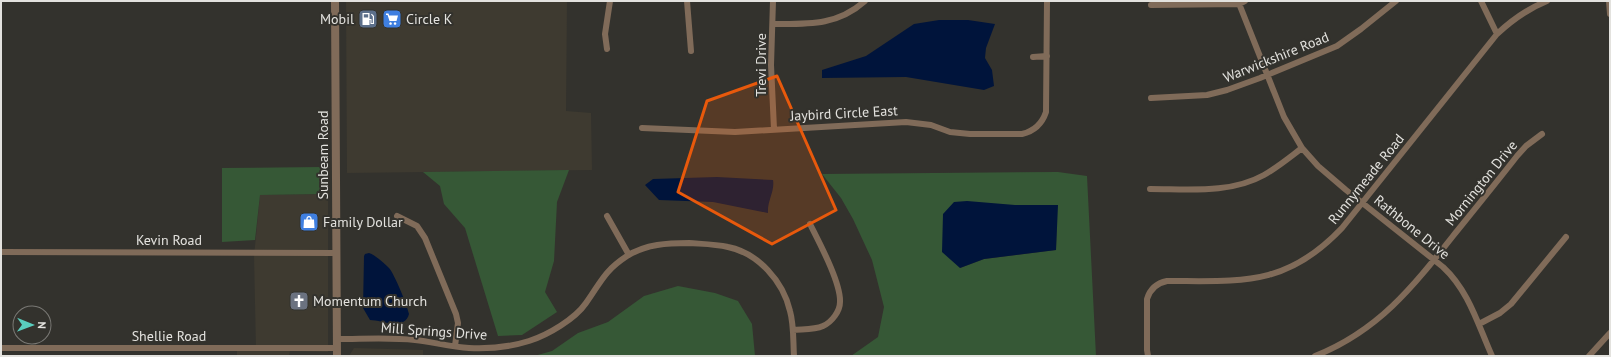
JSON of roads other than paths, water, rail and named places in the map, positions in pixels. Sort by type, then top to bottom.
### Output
[{"type":"street","name":"Sunbeam Road","points":[[335,1],[337,352]]},
{"type":"street","points":[[607,49],[605,34],[610,1]]},
{"type":"street","points":[[687,1],[691,51]]},
{"type":"street","name":"Trevi Drive","points":[[773,1],[771,65],[774,129]]},
{"type":"street","points":[[773,24],[812,24],[825,22],[852,12],[865,1]]},
{"type":"street","points":[[1033,56],[1047,56],[1047,1]]},
{"type":"street","name":"Warwickshire Road","points":[[1151,98],[1207,95],[1227,90],[1267,75],[1337,46],[1396,1]]},
{"type":"street","points":[[1481,1],[1497,34]]},
{"type":"street","name":"Runnymeade Road","points":[[1148,356],[1147,299],[1149,293],[1157,285],[1167,281],[1235,281],[1258,278],[1278,273],[1311,256],[1327,244],[1363,203],[1497,34],[1523,12],[1547,1]]},
{"type":"street","points":[[1609,1],[1610,14]]},
{"type":"street","points":[[1151,5],[1241,2]]},
{"type":"street","name":"Rathbone Drive","points":[[1241,2],[1267,75],[1284,117],[1302,148],[1318,166],[1448,272],[1461,287],[1479,324],[1492,356]]},
{"type":"street","name":"Jaybird Circle East","points":[[642,128],[712,132],[912,122],[931,125],[950,132],[970,134],[1022,134],[1030,132],[1041,122],[1046,112],[1047,56]]},
{"type":"street","name":"Mornington Drive","points":[[1315,356],[1330,350],[1364,331],[1397,302],[1411,288],[1517,156],[1526,146],[1542,134]]},
{"type":"street","points":[[1150,189],[1211,189],[1237,186],[1264,175],[1302,148]]},
{"type":"street","points":[[397,216],[417,226],[425,238],[456,314],[458,323],[455,346]]},
{"type":"street","points":[[607,216],[629,255]]},
{"type":"street","points":[[793,330],[815,329],[824,326],[832,320],[838,311],[840,302],[839,292],[828,260],[810,224]]},
{"type":"street","points":[[1479,324],[1500,313],[1511,304],[1566,236]]},
{"type":"street","name":"Mill Springs Drive","points":[[337,339],[416,340],[469,348],[502,347],[531,340],[562,325],[575,316],[586,303],[603,276],[629,255],[646,247],[659,244],[710,244],[729,247],[743,252],[767,269],[778,282],[786,297],[790,311],[793,330],[794,356]]},
{"type":"street","name":"Kevin Road","points":[[1,252],[337,254]]},
{"type":"street","points":[[1589,356],[1610,333]]},
{"type":"street","name":"Shellie Road","points":[[1,348],[337,352]]},
{"type":"water","points":[[939,20],[968,20],[995,24],[986,48],[985,58],[992,70],[994,86],[984,90],[906,77],[822,78],[822,70],[866,56],[914,24]]},
{"type":"water","points":[[717,177],[773,180],[768,213],[713,202],[659,200],[645,185],[653,179]]},
{"type":"water","points":[[967,201],[1015,205],[1058,205],[1056,250],[984,259],[960,268],[942,252],[943,214],[954,202]]},
{"type":"water","points":[[369,253],[387,266],[392,272],[409,314],[407,319],[403,322],[392,323],[370,320],[363,308],[364,256],[365,254]]},
{"type":"place","name":"Mobil","points":[[368,19]]},
{"type":"place","name":"Circle K","points":[[392,19]]},
{"type":"place","name":"Family Dollar","points":[[309,222]]},
{"type":"place","name":"Momentum Church","points":[[299,301]]}]
